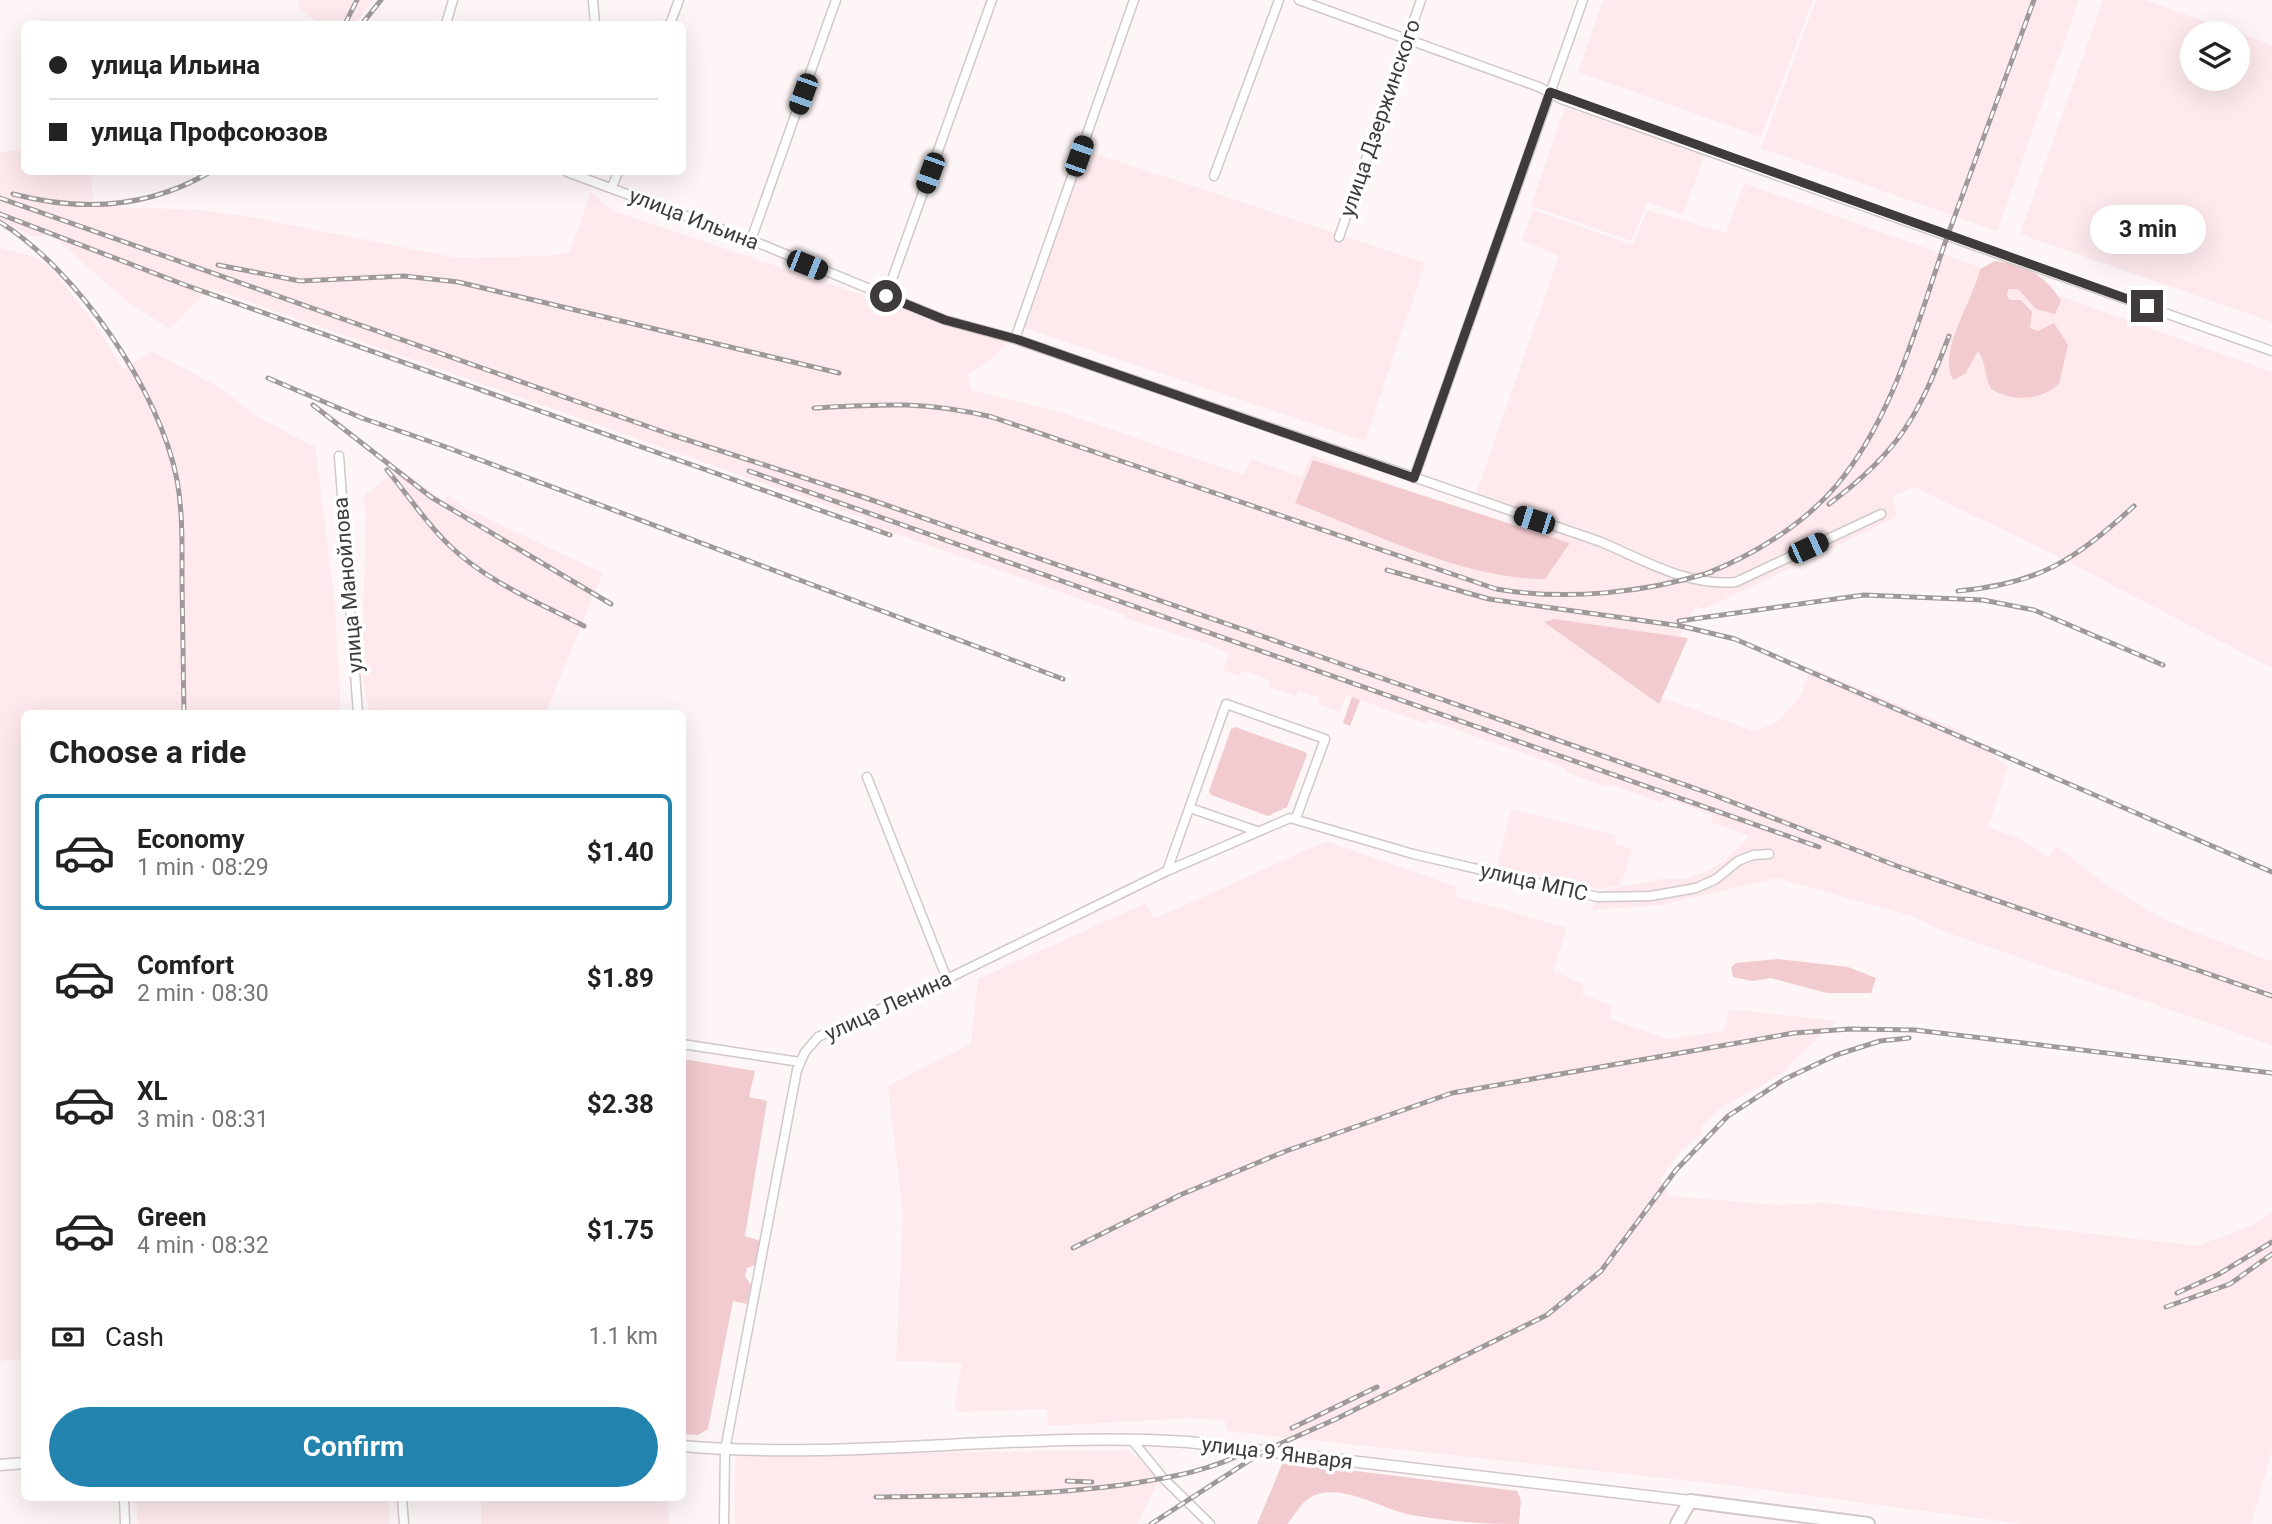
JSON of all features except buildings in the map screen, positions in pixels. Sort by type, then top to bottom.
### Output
[{"type":"main road","points":[[1676,1524],[1690,1501]]},
{"type":"main road","name":"улица 9 Января","points":[[1690,1501],[1868,1524]]},
{"type":"street","points":[[447,21],[453,0]]},
{"type":"street","points":[[593,0],[595,21]]},
{"type":"street","points":[[671,21],[679,0]]},
{"type":"street","points":[[751,240],[836,0]]},
{"type":"street","points":[[886,296],[992,0]]},
{"type":"street","points":[[1016,339],[1134,0]]},
{"type":"street","points":[[1214,176],[1279,0]]},
{"type":"street","points":[[1299,0],[2272,351]]},
{"type":"street","name":"улица Дзержинского","points":[[1339,237],[1421,0]]},
{"type":"street","points":[[1414,478],[1583,0]]},
{"type":"street","name":"улица Ильина","points":[[576,175],[751,240],[945,320],[1016,339],[1601,542],[1691,580],[1718,584],[1736,582],[1881,514]]},
{"type":"street","points":[[612,187],[617,175]]},
{"type":"street","name":"улица Манойлова","points":[[339,456],[358,710]]},
{"type":"street","points":[[1167,871],[1226,704],[1325,739],[1297,818]]},
{"type":"street","points":[[867,776],[947,979]]},
{"type":"street","points":[[1190,808],[1256,831]]},
{"type":"street","name":"улица Ленина","points":[[724,1524],[725,1450],[800,1062],[814,1041],[1167,871],[1280,821],[1297,818]]},
{"type":"street","name":"улица МПС","points":[[1297,818],[1413,854],[1598,897],[1655,895],[1696,888],[1716,879],[1738,861],[1753,855],[1769,854]]},
{"type":"street","points":[[686,1045],[800,1062]]},
{"type":"street","points":[[1131,1439],[1163,1478],[1210,1524]]},
{"type":"street","name":"улица 9 Января","points":[[686,1446],[725,1450],[1131,1439],[1188,1442],[1690,1501]]},
{"type":"street","points":[[0,1465],[21,1463]]},
{"type":"street","points":[[124,1501],[125,1524]]},
{"type":"street","points":[[402,1501],[404,1524]]},
{"type":"shaded area","points":[[300,0],[373,0],[357,21],[315,21],[298,7]]},
{"type":"shaded area","points":[[1603,0],[1813,0],[1761,137],[1578,72]]},
{"type":"shaded area","points":[[1816,0],[2079,0],[1997,231],[1761,148]]},
{"type":"shaded area","points":[[2103,0],[2145,0],[2204,21],[2180,21],[2180,91],[2250,91],[2250,37],[2272,45],[2272,322],[2020,234]]},
{"type":"shaded area","points":[[1565,107],[1704,155],[1683,214],[1647,202],[1632,241],[1531,206]]},
{"type":"shaded area","points":[[21,150],[21,175],[91,175],[93,202],[119,207],[200,210],[250,217],[458,258],[550,256],[570,252],[591,192],[613,211],[989,338],[993,335],[1010,340],[987,363],[968,374],[971,390],[1060,412],[1244,475],[1251,459],[1302,477],[1311,455],[1548,543],[1477,491],[1559,256],[1522,240],[1533,210],[1633,245],[1647,210],[1726,233],[1744,183],[2272,372],[2272,668],[2043,549],[1914,487],[1892,497],[1897,517],[1704,609],[1696,606],[1686,622],[1657,696],[1754,731],[1776,723],[1800,697],[1811,668],[1957,729],[2008,766],[1988,827],[2018,838],[2049,857],[2056,846],[2108,886],[2165,920],[2272,962],[2272,1045],[1937,929],[1915,917],[1777,878],[1661,905],[1591,910],[1601,891],[1662,879],[1685,879],[1707,871],[1723,862],[1749,836],[1711,822],[1713,815],[1665,798],[1662,803],[1609,784],[1607,787],[1565,772],[1566,768],[1429,720],[1427,724],[1346,695],[1340,712],[1318,704],[1319,698],[1299,691],[1296,696],[1268,686],[1270,680],[1242,670],[1240,676],[1223,670],[1229,654],[1211,645],[1124,618],[1125,615],[868,524],[865,519],[210,288],[170,329],[125,300],[52,235],[33,237],[0,219],[0,152]]},
{"type":"shaded area","points":[[1084,150],[1425,263],[1365,441],[1025,328]]},
{"type":"shaded area","points":[[0,248],[38,258],[54,272],[95,324],[123,369],[152,351],[217,386],[258,417],[315,447],[335,606],[341,710],[21,710],[21,1359],[0,1361]]},
{"type":"shaded area","points":[[1995,261],[2033,272],[2048,284],[2061,301],[2055,314],[2036,309],[2018,289],[2008,289],[2007,296],[2010,300],[2021,300],[2032,312],[2030,328],[2038,331],[2054,323],[2068,345],[2059,384],[2044,394],[2017,398],[1991,389],[1978,351],[1965,374],[1953,380],[1949,368],[1950,354],[1958,325],[1980,269]]},
{"type":"shaded area","points":[[1313,460],[1570,543],[1545,579],[1514,577],[1450,563],[1295,503]]},
{"type":"shaded area","points":[[399,468],[443,501],[448,495],[465,508],[603,573],[547,710],[369,710],[362,676],[366,511],[363,502],[366,494]]},
{"type":"shaded area","points":[[1554,619],[1688,638],[1659,704],[1544,622]]},
{"type":"shaded area","points":[[1352,697],[1360,700],[1350,726],[1343,723]]},
{"type":"shaded area","points":[[1235,727],[1307,755],[1287,807],[1268,816],[1211,795],[1209,791],[1231,729]]},
{"type":"shaded area","points":[[1511,809],[1615,835],[1616,844],[1632,849],[1620,886],[1598,889],[1497,867]]},
{"type":"shaded area","points":[[1326,841],[1457,887],[1455,896],[1567,928],[1553,971],[1584,984],[1581,994],[1613,1006],[1609,1019],[1668,1039],[1724,1031],[1729,1009],[1836,1021],[1787,1067],[1788,1070],[1721,1108],[1701,1126],[1702,1133],[1681,1151],[1660,1180],[1670,1196],[1776,1205],[1825,1203],[2198,1246],[2253,1225],[2272,1212],[2272,1450],[2251,1524],[2022,1524],[1729,1485],[1228,1431],[1225,1420],[1188,1418],[1048,1426],[1047,1409],[958,1412],[955,1404],[962,1363],[896,1361],[903,1215],[888,1086],[971,1044],[978,979],[1146,903],[1154,919]]},
{"type":"shaded area","points":[[1778,959],[1848,967],[1876,978],[1871,993],[1827,993],[1771,978],[1752,981],[1733,977],[1731,967],[1736,963]]},
{"type":"shaded area","points":[[686,1060],[755,1071],[749,1097],[767,1101],[745,1236],[760,1241],[755,1265],[747,1268],[745,1276],[751,1285],[747,1304],[733,1301],[708,1429],[698,1435],[686,1434]]},
{"type":"shaded area","points":[[1128,1450],[1160,1478],[1137,1524],[735,1524],[735,1455]]},
{"type":"shaded area","points":[[1283,1462],[1517,1491],[1521,1500],[1519,1524],[1465,1522],[1411,1515],[1332,1492],[1308,1499],[1287,1524],[1257,1524]]},
{"type":"shaded area","points":[[136,1501],[389,1501],[390,1524],[138,1524]]},
{"type":"shaded area","points":[[481,1501],[668,1501],[669,1524],[481,1524]]},
{"type":"railway","points":[[346,21],[357,0]]},
{"type":"railway","points":[[364,21],[381,0]]},
{"type":"railway","points":[[1705,574],[1758,549],[1808,514],[1836,486],[1874,430],[1914,336],[1946,240],[2034,0]]},
{"type":"railway","points":[[13,194],[64,203],[114,203],[163,193],[204,175]]},
{"type":"railway","points":[[0,198],[672,435],[866,498],[1290,646],[1711,794],[1897,866],[2272,996]]},
{"type":"railway","points":[[0,214],[185,285],[890,535]]},
{"type":"railway","points":[[0,222],[29,243],[58,270],[85,301],[134,372],[168,445],[177,480],[181,518],[184,710]]},
{"type":"railway","points":[[218,265],[300,281],[404,276],[458,282],[839,373]]},
{"type":"railway","points":[[1829,504],[1873,467],[1904,430],[1927,388],[1949,336]]},
{"type":"railway","points":[[268,378],[362,418],[446,447],[1063,679]]},
{"type":"railway","points":[[313,405],[431,497],[611,604]]},
{"type":"railway","points":[[814,408],[861,405],[924,406],[992,417],[1496,589],[1550,594],[1605,593],[1659,585],[1712,572]]},
{"type":"railway","points":[[387,470],[432,527],[464,558],[514,590],[584,626]]},
{"type":"railway","points":[[749,471],[1819,847]]},
{"type":"railway","points":[[1958,591],[2011,582],[2054,566],[2093,541],[2134,506]]},
{"type":"railway","points":[[1387,570],[1489,599],[1681,626],[1735,639],[2272,872]]},
{"type":"railway","points":[[1679,621],[1864,595],[1983,600],[2034,610],[2163,665]]},
{"type":"railway","points":[[1073,1248],[1180,1195],[1286,1151],[1452,1093],[1794,1033],[1850,1029],[1915,1030],[2272,1073]]},
{"type":"railway","points":[[1151,1524],[1264,1451],[1336,1419],[1547,1315],[1601,1271],[1676,1170],[1728,1116],[1785,1079],[1836,1055],[1880,1041],[1909,1038]]},
{"type":"railway","points":[[2177,1293],[2219,1274],[2272,1242]]},
{"type":"railway","points":[[2166,1307],[2230,1284],[2272,1254]]},
{"type":"railway","points":[[1292,1428],[1377,1387]]},
{"type":"railway","points":[[876,1497],[969,1496],[1122,1485],[1207,1468],[1255,1447]]},
{"type":"railway","points":[[1067,1481],[1092,1482]]},
{"type":"route","points":[[886,296],[945,320],[1016,339],[1414,478],[1550,92],[1561,99],[2147,306]]}]
